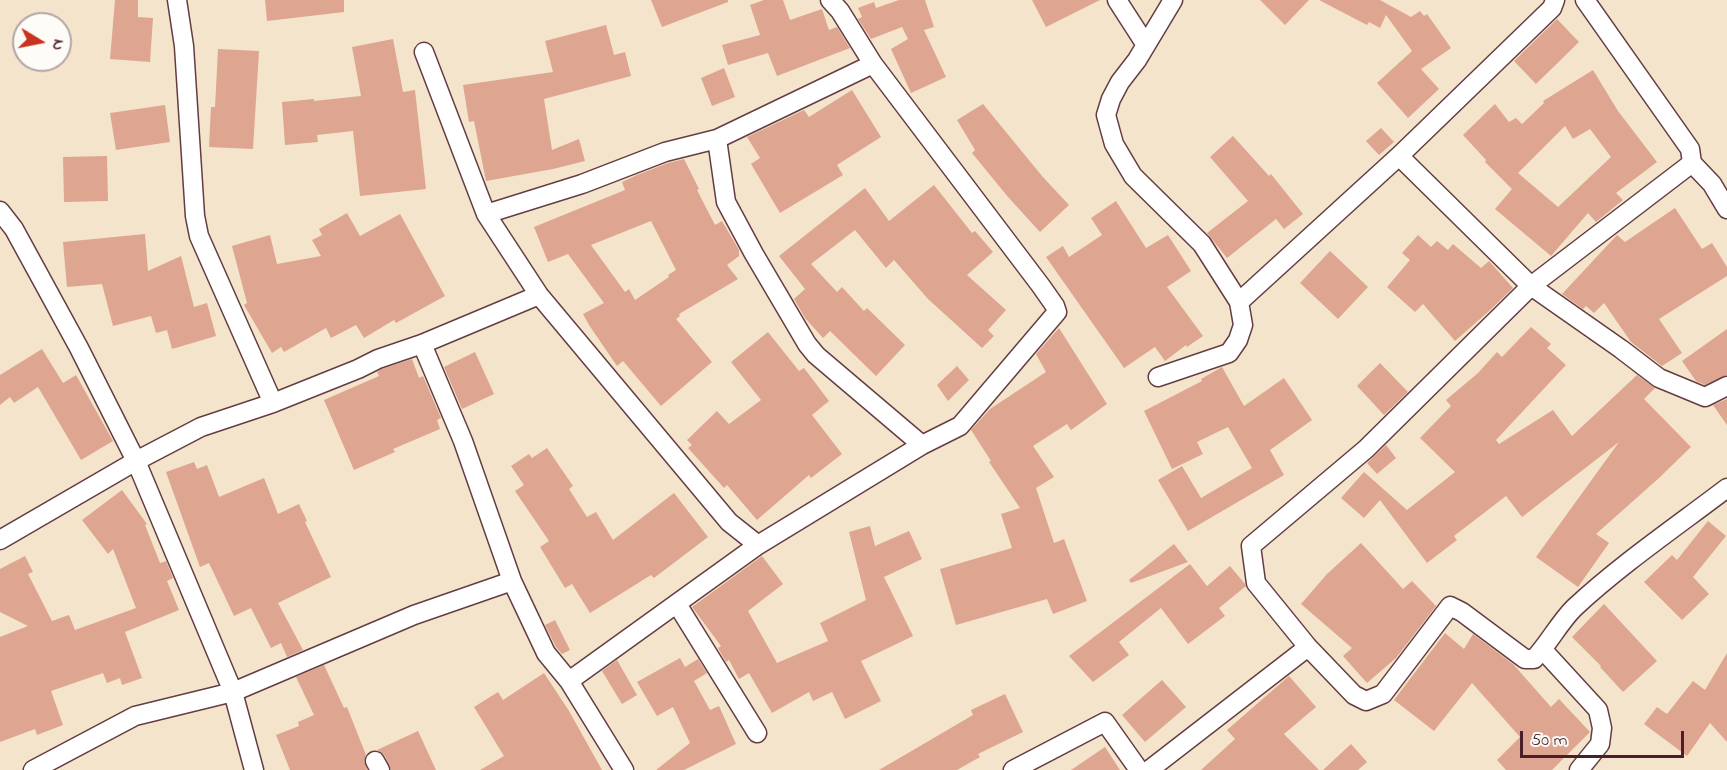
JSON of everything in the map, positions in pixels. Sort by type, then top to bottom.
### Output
[{"type":"street","points":[[177,0],[184,46],[195,216],[199,236],[273,403]]},
{"type":"street","points":[[569,681],[758,545],[922,445],[960,426],[1056,312],[1055,306],[1041,286],[873,64],[830,0]]},
{"type":"street","points":[[1117,0],[1146,45]]},
{"type":"street","points":[[1158,377],[1229,353],[1238,340],[1243,325],[1239,302],[1202,244],[1133,176],[1114,144],[1106,115],[1120,82],[1173,0]]},
{"type":"street","points":[[1239,302],[1399,156],[1552,8],[1555,0]]},
{"type":"street","points":[[1585,0],[1690,149],[1692,163],[1712,184],[1727,209]]},
{"type":"street","points":[[424,52],[486,214],[539,296],[729,522],[758,545]]},
{"type":"street","points":[[486,214],[582,184],[664,152],[717,139],[873,64]]},
{"type":"street","points":[[717,139],[726,202],[807,344],[816,355],[922,445]]},
{"type":"street","points":[[1399,156],[1531,286],[1659,378],[1705,397],[1727,386]]},
{"type":"street","points":[[1692,163],[1531,286],[1366,449],[1251,546],[1256,583],[1308,647],[1354,695],[1366,701],[1383,694],[1450,606],[1462,612],[1525,659],[1534,658],[1543,650],[1573,609],[1626,565],[1727,488]]},
{"type":"street","points":[[0,211],[7,233],[79,348],[136,461],[233,692],[254,770]]},
{"type":"street","points":[[0,540],[136,461],[201,427],[273,403],[539,296]]},
{"type":"street","points":[[422,344],[463,441],[512,581],[546,653],[569,681],[624,770]]},
{"type":"street","points":[[33,770],[135,716],[233,692],[414,615],[512,581]]},
{"type":"street","points":[[677,604],[757,733]]},
{"type":"street","points":[[1149,770],[1308,647]]},
{"type":"street","points":[[1543,650],[1598,710],[1602,728],[1600,744],[1579,770]]},
{"type":"street","points":[[1013,770],[1105,722],[1139,770]]},
{"type":"building","points":[[115,0],[138,0],[138,17],[153,18],[150,62],[110,59]]},
{"type":"building","points":[[265,0],[344,0],[344,12],[267,21]]},
{"type":"building","points":[[651,0],[728,0],[728,2],[662,27]]},
{"type":"building","points":[[764,0],[783,0],[790,20],[822,9],[829,30],[837,27],[850,48],[777,76],[768,53],[728,65],[722,45],[760,35],[750,5]]},
{"type":"building","points":[[899,0],[925,0],[934,27],[924,30],[946,77],[911,93],[891,49],[908,39],[902,27],[871,39],[858,19],[862,17],[858,8],[874,2],[876,8]]},
{"type":"building","points":[[1032,0],[1100,0],[1046,27]]},
{"type":"building","points":[[1260,0],[1309,0],[1285,25]]},
{"type":"building","points":[[1319,0],[1380,0],[1411,17],[1420,11],[1424,16],[1427,14],[1451,48],[1421,69],[1439,89],[1408,118],[1377,83],[1412,51],[1386,15],[1380,28],[1369,22],[1367,25]]},
{"type":"building","points":[[1557,19],[1579,42],[1536,84],[1514,61]]},
{"type":"building","points":[[606,25],[614,55],[625,52],[631,76],[544,99],[552,150],[579,139],[585,161],[486,181],[474,121],[469,122],[463,85],[553,72],[545,41]]},
{"type":"building","points":[[393,39],[403,92],[415,90],[426,189],[360,196],[353,131],[317,135],[318,142],[285,145],[282,102],[361,96],[352,47]]},
{"type":"building","points":[[218,49],[259,51],[253,149],[209,147],[211,107],[215,107]]},
{"type":"building","points":[[724,68],[735,97],[712,106],[701,78]]},
{"type":"building","points":[[1593,70],[1618,111],[1657,162],[1616,193],[1623,200],[1596,222],[1588,213],[1551,256],[1495,209],[1512,189],[1485,162],[1486,160],[1463,135],[1495,104],[1509,122],[1516,118],[1522,124],[1544,103],[1543,101]],"holes":[[[1565,126],[1573,139],[1590,129],[1611,157],[1558,207],[1518,173]]]},
{"type":"building","points":[[852,90],[881,137],[837,165],[843,175],[780,213],[751,164],[760,158],[747,137],[804,110],[809,117]]},
{"type":"building","points":[[983,104],[1069,205],[1040,232],[972,153],[975,150],[957,120]]},
{"type":"building","points":[[165,105],[170,142],[116,150],[110,113]]},
{"type":"building","points":[[1381,128],[1394,142],[1379,155],[1366,141]]},
{"type":"building","points":[[1233,136],[1269,176],[1271,174],[1303,214],[1284,229],[1276,219],[1227,258],[1207,233],[1248,201],[1210,157]]},
{"type":"building","points":[[107,156],[108,201],[64,202],[63,157]]},
{"type":"building","points":[[684,159],[715,225],[722,221],[739,250],[739,256],[727,265],[738,279],[679,314],[680,316],[676,319],[712,362],[661,406],[623,361],[617,366],[589,325],[583,314],[604,303],[568,254],[548,262],[534,227],[625,190],[622,182],[668,163]],"holes":[[[651,221],[676,270],[635,300],[629,289],[625,292],[591,245]]]},
{"type":"building","points":[[934,185],[972,233],[975,231],[993,252],[967,275],[1006,310],[988,330],[994,336],[982,348],[928,299],[894,260],[886,268],[855,230],[811,264],[837,292],[842,287],[864,311],[867,308],[905,345],[876,376],[830,331],[823,338],[805,318],[794,299],[805,289],[779,256],[865,188],[889,221]]},
{"type":"building","points":[[1116,201],[1146,248],[1168,235],[1191,271],[1167,287],[1203,336],[1187,347],[1186,345],[1165,361],[1155,347],[1124,368],[1046,257],[1063,246],[1069,257],[1102,235],[1091,218]]},
{"type":"building","points":[[1675,208],[1702,249],[1712,243],[1727,267],[1727,276],[1659,319],[1682,353],[1662,366],[1631,342],[1604,303],[1594,313],[1586,306],[1583,309],[1562,294],[1617,235],[1625,242]]},
{"type":"building","points":[[347,213],[360,236],[400,214],[445,296],[396,323],[394,320],[364,338],[356,325],[331,338],[326,328],[284,352],[281,347],[272,353],[244,305],[247,303],[232,246],[270,235],[277,264],[321,256],[312,240],[322,235],[319,229]]},
{"type":"building","points":[[145,234],[148,271],[181,256],[194,307],[207,303],[216,336],[172,349],[167,330],[156,333],[151,316],[113,326],[102,284],[67,287],[63,242]]},
{"type":"building","points":[[1418,235],[1431,247],[1437,241],[1448,250],[1453,244],[1481,268],[1489,261],[1513,288],[1455,341],[1423,304],[1415,312],[1387,287],[1410,260],[1402,253]]},
{"type":"building","points":[[1330,251],[1368,287],[1338,319],[1300,283]]},
{"type":"building","points":[[1531,327],[1551,344],[1547,348],[1566,365],[1496,440],[1499,444],[1553,410],[1572,436],[1637,375],[1655,388],[1644,399],[1691,447],[1596,534],[1609,543],[1578,587],[1536,557],[1619,442],[1522,517],[1506,496],[1454,536],[1457,540],[1427,563],[1380,500],[1364,518],[1341,498],[1364,472],[1407,510],[1455,472],[1420,438],[1451,406],[1446,400],[1478,373],[1497,352],[1502,357]]},
{"type":"building","points":[[1059,328],[1107,404],[1071,430],[1067,424],[1033,446],[1054,477],[1036,488],[1054,543],[1064,539],[1087,601],[1053,614],[1047,599],[956,625],[940,569],[1012,548],[1001,514],[1020,508],[971,430],[990,409],[1046,372],[1036,354]]},
{"type":"building","points":[[1727,329],[1727,375],[1705,385],[1696,381],[1682,361]]},
{"type":"building","points":[[768,332],[799,371],[804,368],[829,401],[812,415],[842,454],[811,478],[809,475],[757,520],[727,485],[724,488],[688,448],[692,445],[687,440],[717,411],[729,424],[761,400],[731,362]]},
{"type":"building","points":[[42,349],[63,383],[76,375],[113,441],[81,460],[38,387],[14,403],[10,397],[0,405],[0,375]]},
{"type":"building","points":[[475,352],[494,394],[462,409],[444,367]]},
{"type":"building","points":[[412,359],[419,378],[423,376],[441,418],[437,420],[440,429],[393,449],[395,452],[354,470],[324,400],[379,376],[377,372],[382,369]]},
{"type":"building","points":[[1380,363],[1408,392],[1384,415],[1357,386]]},
{"type":"building","points":[[957,366],[969,380],[948,401],[937,385]]},
{"type":"building","points":[[1222,367],[1244,406],[1284,378],[1312,420],[1270,450],[1284,475],[1188,531],[1158,480],[1182,466],[1201,498],[1252,468],[1228,427],[1197,442],[1203,454],[1172,469],[1144,411],[1202,381],[1201,379]]},
{"type":"building","points":[[1727,399],[1727,425],[1713,405]]},
{"type":"building","points":[[1386,445],[1396,458],[1377,474],[1367,463]]},
{"type":"building","points":[[547,448],[573,486],[569,489],[587,517],[596,512],[613,540],[674,493],[708,537],[654,578],[651,575],[590,613],[572,584],[565,588],[540,547],[549,541],[515,491],[524,485],[511,466],[529,454],[532,458]]},
{"type":"building","points":[[194,462],[197,469],[207,465],[219,497],[264,478],[278,514],[299,504],[331,577],[278,603],[303,650],[287,657],[281,643],[271,648],[251,608],[234,616],[209,563],[200,567],[166,472]]},
{"type":"building","points":[[122,490],[147,524],[145,525],[160,563],[166,561],[173,578],[167,581],[179,610],[125,632],[142,678],[122,685],[120,678],[107,683],[103,673],[51,691],[63,725],[37,735],[35,729],[0,742],[0,637],[28,626],[0,612],[0,569],[25,556],[33,572],[28,574],[52,621],[69,615],[75,630],[136,608],[113,549],[108,554],[82,520]]},
{"type":"building","points":[[1708,521],[1726,536],[1693,577],[1709,594],[1682,620],[1644,582],[1672,555],[1677,560]]},
{"type":"building","points":[[870,526],[875,546],[909,531],[922,559],[884,577],[913,636],[861,661],[881,701],[845,719],[832,692],[813,701],[809,692],[772,713],[749,673],[739,679],[729,660],[726,662],[718,648],[721,646],[692,607],[762,556],[783,584],[748,611],[777,663],[828,641],[820,623],[866,600],[849,532]]},
{"type":"building","points":[[1361,543],[1403,589],[1412,581],[1436,606],[1396,658],[1367,683],[1343,656],[1352,648],[1301,604],[1327,574]]},
{"type":"building","points":[[1174,544],[1188,562],[1131,583],[1129,580]]},
{"type":"building","points":[[1190,564],[1207,586],[1230,566],[1246,586],[1219,608],[1225,616],[1188,644],[1161,608],[1119,642],[1129,655],[1093,682],[1069,656]]},
{"type":"building","points":[[1604,604],[1657,661],[1623,692],[1572,637]]},
{"type":"building","points":[[555,620],[570,650],[562,654],[545,625]]},
{"type":"building","points":[[1445,633],[1464,649],[1473,634],[1513,664],[1551,707],[1559,699],[1590,732],[1552,770],[1506,770],[1497,760],[1520,737],[1472,683],[1434,731],[1394,700]]},
{"type":"building","points":[[1727,653],[1727,742],[1710,723],[1687,756],[1644,724],[1657,707],[1667,714],[1693,681],[1705,690]]},
{"type":"building","points":[[680,658],[685,667],[698,659],[707,673],[694,681],[710,710],[719,706],[736,744],[684,770],[656,770],[690,743],[673,707],[657,716],[637,682]]},
{"type":"building","points":[[617,660],[637,695],[622,704],[602,671]]},
{"type":"building","points":[[324,665],[344,708],[347,707],[366,755],[364,761],[367,770],[290,770],[276,735],[299,726],[298,722],[314,715],[296,677]]},
{"type":"building","points":[[544,673],[569,711],[602,770],[480,770],[504,756],[474,707],[498,692],[503,700]]},
{"type":"building","points":[[1289,676],[1316,707],[1284,734],[1319,770],[1201,770],[1235,739],[1227,730]]},
{"type":"building","points":[[1162,680],[1186,707],[1145,742],[1122,715]]},
{"type":"building","points":[[1005,694],[1023,732],[978,754],[980,757],[957,770],[879,770],[973,715],[971,710]]},
{"type":"building","points":[[418,731],[436,770],[391,770],[385,756],[377,750]]},
{"type":"building","points":[[1351,744],[1367,762],[1358,770],[1323,770]]},
{"type":"building","points":[[1105,747],[1120,770],[1071,770]]}]
